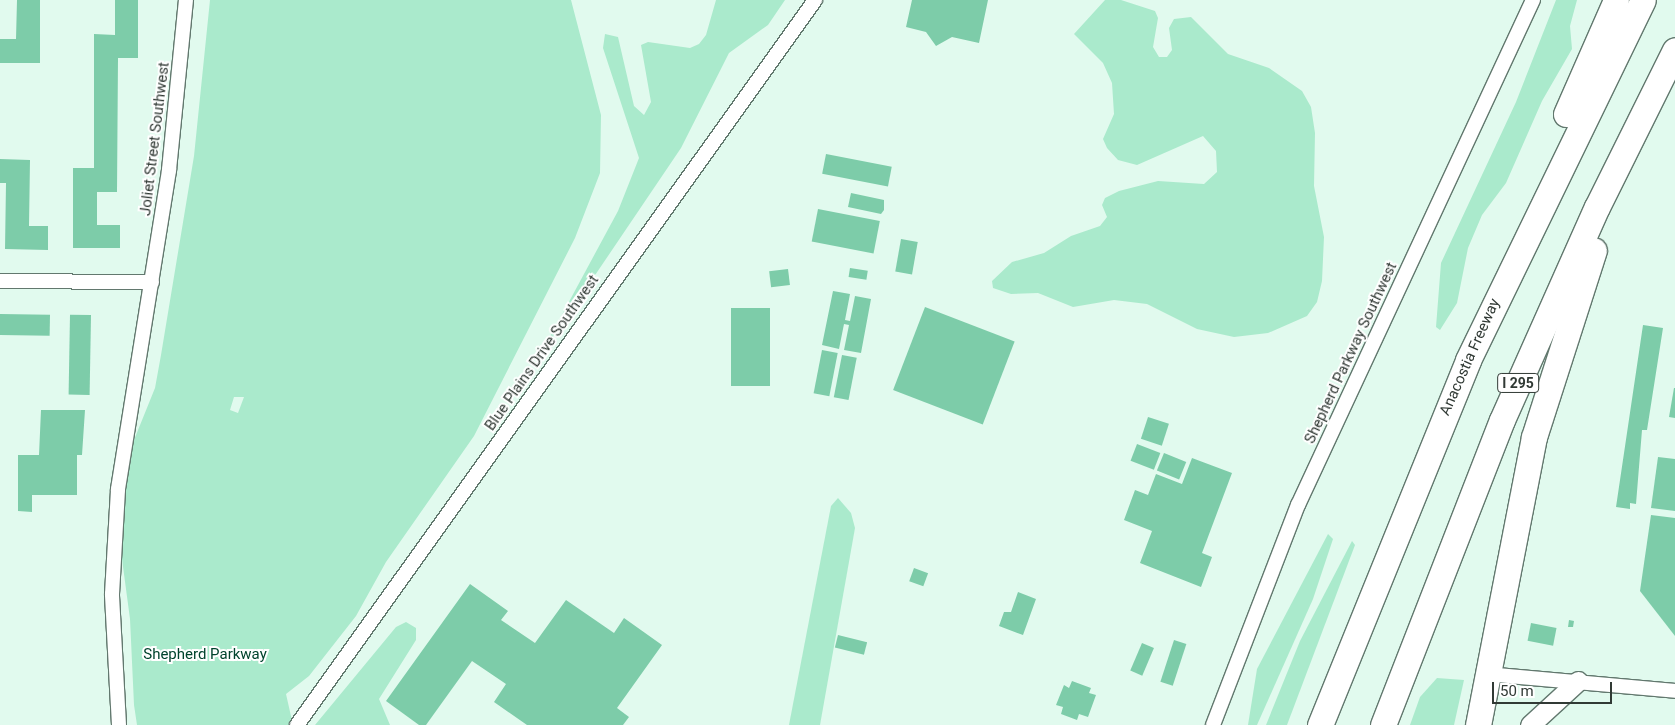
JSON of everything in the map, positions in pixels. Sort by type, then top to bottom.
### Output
[{"type":"highway","points":[[1516,256],[1542,162],[1616,0]]},
{"type":"highway","name":"Anacostia Freeway","points":[[1320,725],[1406,505],[1516,256],[1643,0]]},
{"type":"highway","name":"I 295","points":[[1383,725],[1502,420],[1593,216],[1675,50]]},
{"type":"highway","points":[[1478,725],[1486,674],[1529,458],[1560,344],[1608,216],[1675,78]]},
{"type":"street","name":"Joliet Street Southwest","points":[[119,725],[112,625],[114,532],[123,449],[152,282],[186,0]]},
{"type":"street","name":"Blue Plains Drive Southwest","points":[[297,725],[815,0]]},
{"type":"street","name":"Shepherd Parkway Southwest","points":[[1213,725],[1294,514],[1533,0]]},
{"type":"street","points":[[0,281],[152,282]]},
{"type":"street","points":[[1466,725],[1474,691],[1486,674],[1541,682],[1578,681],[1675,691]]},
{"type":"street","points":[[1530,725],[1578,681]]},
{"type":"green space","name":"Shepherd Parkway","points":[[210,0],[571,0],[601,115],[600,173],[575,238],[474,436],[386,562],[356,616],[309,676],[286,694],[293,725],[137,725],[134,705],[130,619],[113,492],[155,388],[194,156]],"holes":[[[234,397],[244,397],[238,413],[230,410]]]},
{"type":"green space","points":[[716,0],[785,0],[768,25],[729,53],[681,148],[537,361],[618,211],[639,158],[603,48],[605,34],[618,37],[634,106],[644,115],[651,102],[641,45],[648,42],[690,48],[699,44],[706,35]]},
{"type":"green space","points":[[1105,0],[1121,0],[1155,11],[1158,18],[1153,47],[1159,57],[1167,57],[1172,50],[1169,28],[1174,19],[1191,17],[1228,54],[1269,68],[1302,91],[1311,107],[1315,133],[1314,186],[1324,237],[1322,281],[1317,302],[1307,316],[1268,333],[1234,337],[1197,329],[1147,304],[1114,300],[1073,307],[1038,293],[1011,294],[993,288],[992,281],[1012,262],[1044,253],[1071,236],[1100,226],[1107,217],[1102,205],[1105,198],[1119,191],[1158,181],[1204,184],[1217,172],[1216,151],[1203,136],[1137,165],[1118,160],[1107,148],[1103,139],[1114,114],[1112,83],[1103,63],[1074,34]]},
{"type":"green space","points":[[1556,0],[1577,0],[1570,26],[1572,49],[1542,101],[1506,183],[1482,215],[1468,248],[1457,303],[1440,330],[1436,327],[1441,263],[1516,102]]},
{"type":"green space","points":[[838,498],[851,513],[855,528],[820,725],[789,725],[831,506]]},
{"type":"green space","points":[[1328,534],[1333,539],[1313,599],[1257,725],[1248,725],[1257,669]]},
{"type":"green space","points":[[1352,541],[1355,545],[1287,725],[1266,725],[1300,641]]},
{"type":"green space","points":[[406,622],[416,628],[416,640],[379,699],[390,725],[315,725],[396,627]]},
{"type":"green space","points":[[1437,678],[1464,680],[1454,725],[1410,725],[1420,697]]},
{"type":"building","points":[[17,0],[40,0],[40,63],[0,63],[0,39],[16,39]]},
{"type":"building","points":[[115,0],[138,0],[138,58],[118,58],[117,192],[97,192],[97,225],[120,225],[120,248],[73,248],[73,168],[94,168],[94,34],[115,35]]},
{"type":"building","points":[[912,0],[988,0],[979,43],[952,37],[936,46],[926,32],[906,27]]},
{"type":"building","points":[[826,154],[892,167],[888,186],[822,174]]},
{"type":"building","points":[[0,159],[30,160],[29,226],[48,226],[48,250],[5,249],[6,183],[0,183]]},
{"type":"building","points":[[851,193],[884,200],[884,210],[881,214],[848,207]]},
{"type":"building","points":[[818,209],[880,221],[874,253],[812,241]]},
{"type":"building","points":[[901,239],[918,242],[912,274],[895,271]]},
{"type":"building","points":[[850,268],[868,271],[866,280],[849,277]]},
{"type":"building","points":[[788,269],[790,285],[771,287],[769,271]]},
{"type":"building","points":[[833,291],[850,294],[845,320],[850,321],[855,296],[871,299],[861,353],[844,350],[849,325],[844,324],[839,349],[822,345]]},
{"type":"building","points":[[925,307],[1015,341],[983,424],[893,390]]},
{"type":"building","points":[[731,308],[770,308],[770,386],[731,386]]},
{"type":"building","points":[[0,314],[50,315],[50,336],[0,335]]},
{"type":"building","points":[[70,315],[91,315],[90,395],[69,395]]},
{"type":"building","points":[[1643,325],[1663,328],[1647,430],[1642,430],[1636,504],[1630,503],[1630,509],[1616,507]]},
{"type":"building","points":[[822,350],[838,353],[829,396],[814,393]]},
{"type":"building","points":[[842,355],[857,358],[849,400],[834,397]]},
{"type":"building","points":[[1675,388],[1675,418],[1669,417]]},
{"type":"building","points":[[41,410],[85,410],[82,455],[77,455],[77,495],[32,495],[32,512],[18,511],[18,455],[39,455]]},
{"type":"building","points":[[1148,417],[1169,424],[1162,446],[1141,439]]},
{"type":"building","points":[[1137,444],[1160,453],[1154,470],[1131,461]]},
{"type":"building","points":[[1164,453],[1186,462],[1179,480],[1157,471]]},
{"type":"building","points":[[1658,457],[1675,459],[1675,511],[1651,508]]},
{"type":"building","points":[[1192,458],[1232,473],[1202,553],[1212,557],[1201,587],[1140,563],[1152,531],[1124,520],[1135,490],[1148,495],[1156,474],[1182,484]]},
{"type":"building","points":[[1651,515],[1675,518],[1675,636],[1640,591]]},
{"type":"building","points":[[914,568],[928,573],[923,586],[909,581]]},
{"type":"building","points":[[470,584],[508,611],[501,620],[535,643],[566,600],[614,633],[624,618],[662,645],[617,708],[629,717],[623,725],[527,725],[494,702],[506,684],[472,661],[426,725],[419,725],[386,701]]},
{"type":"building","points":[[1018,592],[1036,599],[1023,635],[999,626],[1004,612],[1011,612]]},
{"type":"building","points":[[1569,620],[1574,621],[1573,627],[1568,627]]},
{"type":"building","points":[[1531,623],[1557,628],[1553,646],[1528,641]]},
{"type":"building","points":[[838,635],[867,642],[864,655],[835,648]]},
{"type":"building","points":[[1174,640],[1186,644],[1173,686],[1160,682]]},
{"type":"building","points":[[1142,643],[1154,648],[1142,676],[1130,671]]},
{"type":"building","points":[[1072,681],[1091,688],[1089,693],[1096,695],[1088,717],[1079,714],[1077,720],[1061,714],[1063,707],[1056,705],[1064,685],[1069,688]]}]
